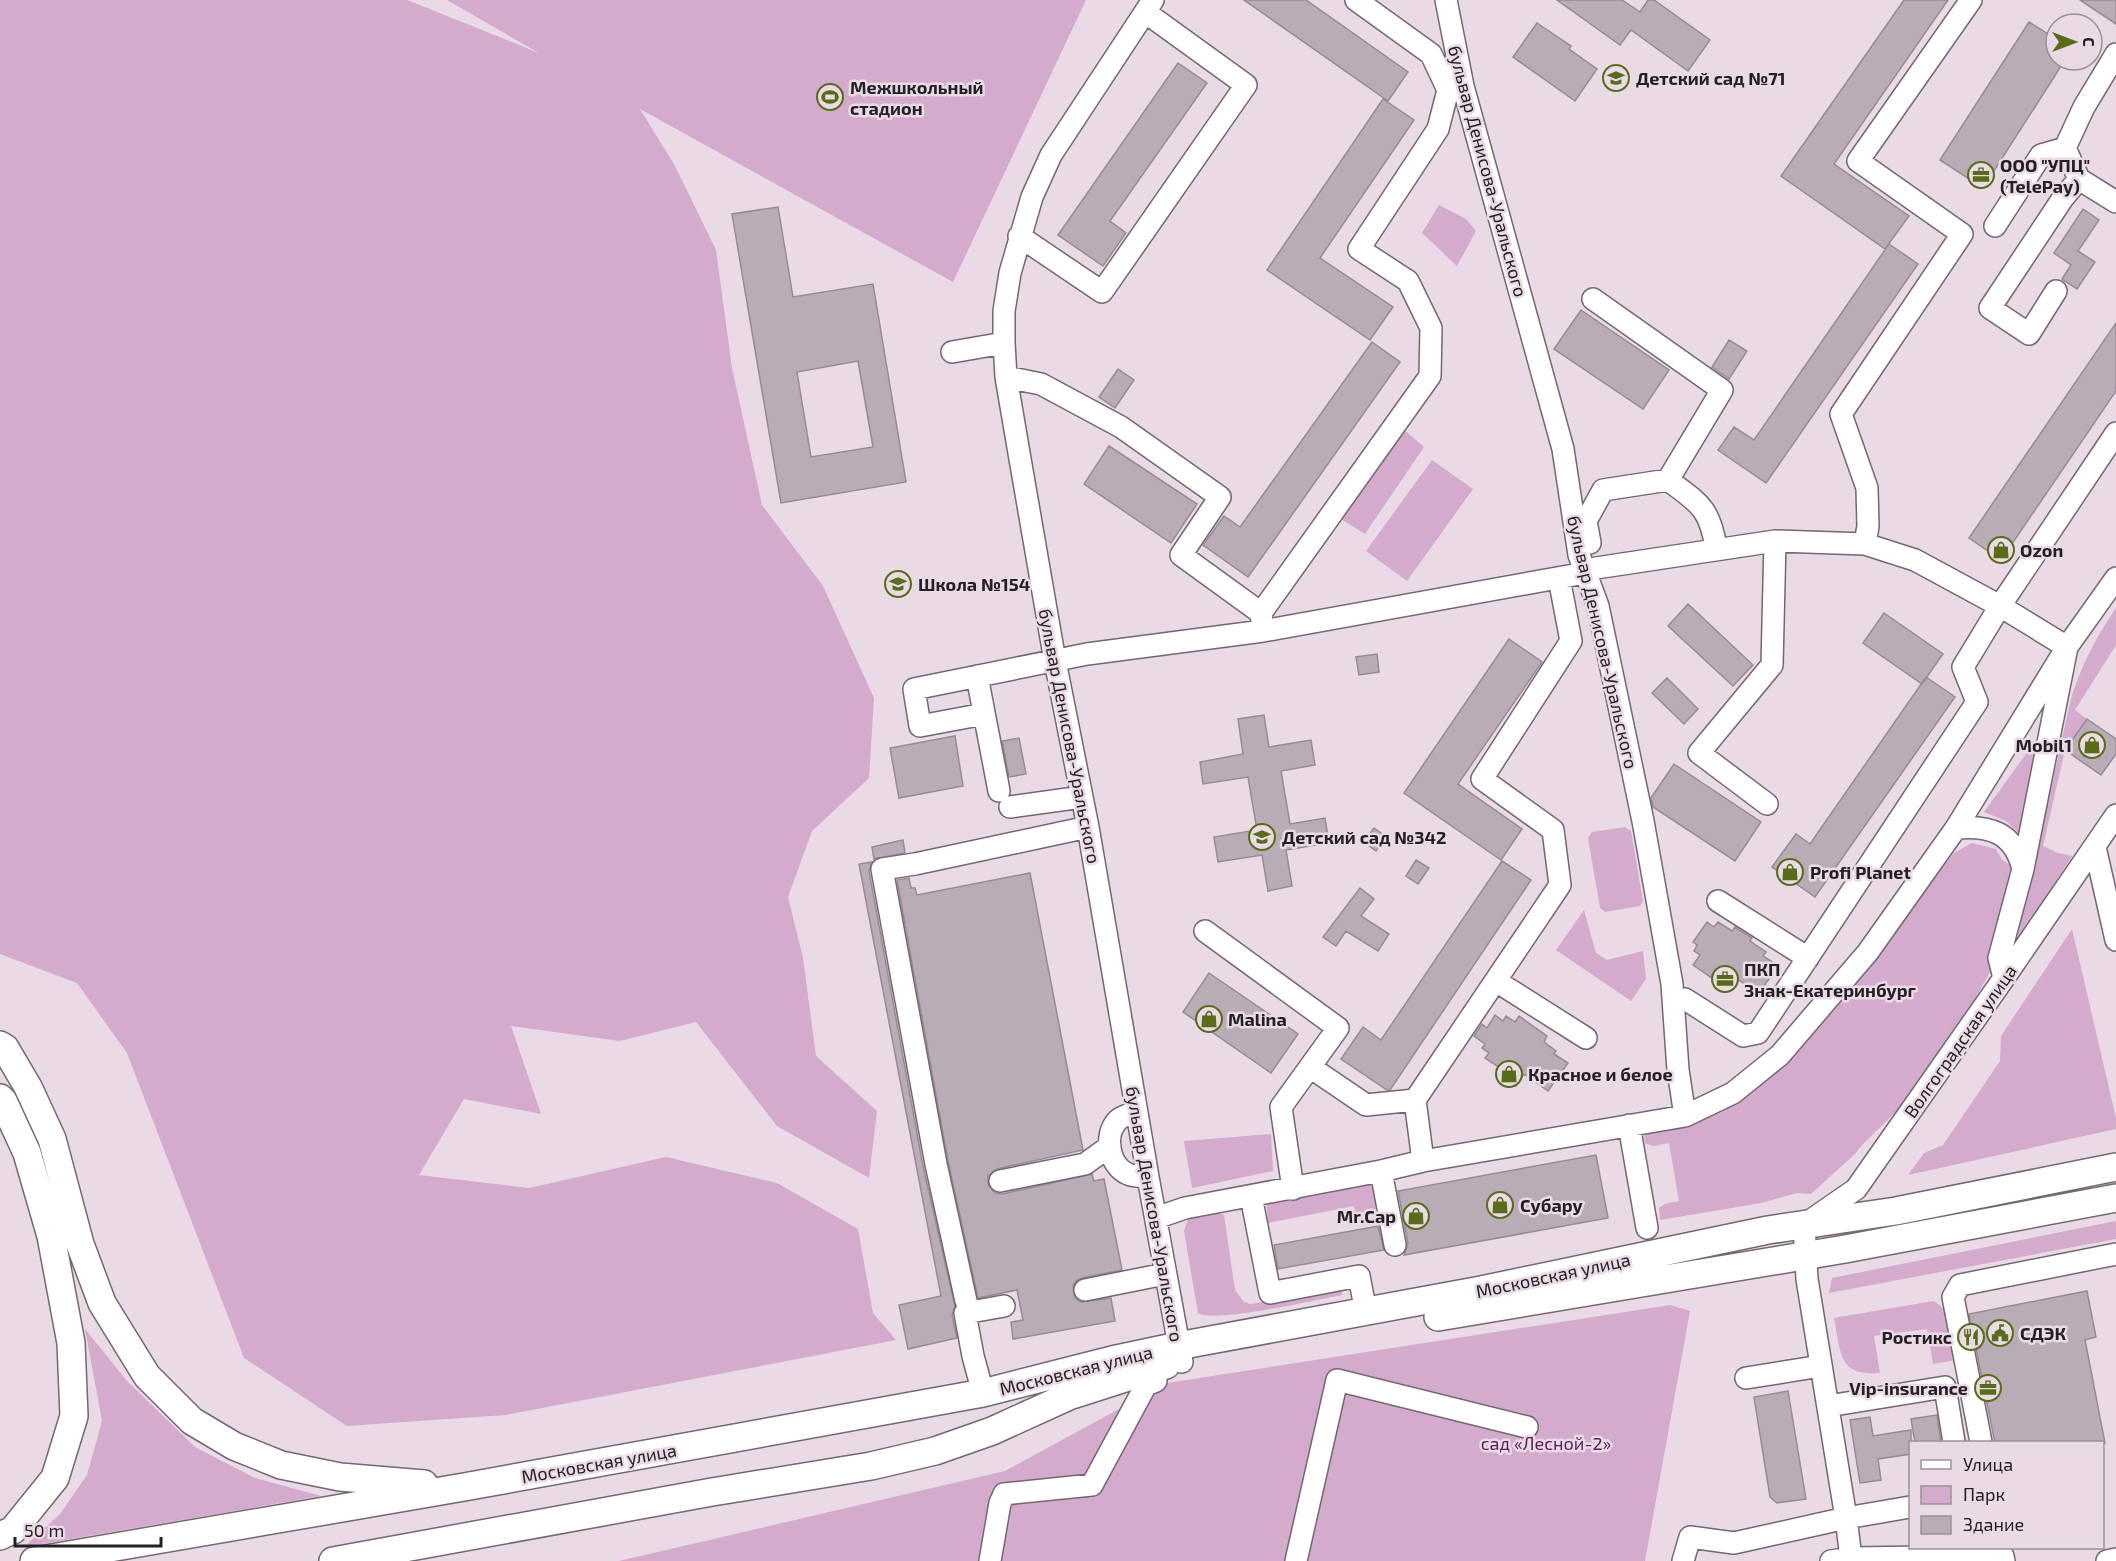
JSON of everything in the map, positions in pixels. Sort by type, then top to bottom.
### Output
[{"type":"main road","points":[[0,1045],[5,1048],[28,1087],[52,1139],[80,1244],[102,1303],[147,1376],[192,1420],[234,1446],[281,1465],[340,1477],[464,1487]]},
{"type":"main road","points":[[0,1098],[27,1153],[51,1236],[71,1343],[74,1416],[55,1478],[12,1530],[0,1536]]},
{"type":"main road","name":"Московская улица","points":[[333,1561],[712,1492],[871,1466],[934,1451],[992,1431],[1069,1396],[1153,1368],[1180,1354],[1366,1312],[1804,1224],[1896,1211],[2116,1167]]},
{"type":"main road","name":"Московская улица","points":[[34,1561],[464,1487],[983,1393],[1112,1360],[1180,1354],[1434,1317],[1805,1256],[2116,1198]]},
{"type":"street","points":[[1262,622],[1430,376],[1431,328],[1408,281],[1359,249],[1438,129],[1448,90],[1431,54],[1356,0]]},
{"type":"street","name":"бульвар Денисова-Уральского","points":[[1446,0],[1463,86],[1563,449],[1579,555],[1591,571],[1647,840],[1672,984],[1678,1070],[1685,1116]]},
{"type":"street","points":[[1865,544],[1868,526],[1867,488],[1841,414],[1962,234],[1858,161],[1971,0]]},
{"type":"street","points":[[1019,236],[1102,292],[1246,85],[1149,6]]},
{"type":"street","name":"бульвар Денисова-Уральского","points":[[1149,6],[1052,155],[1032,197],[1019,236],[1007,292],[1004,343],[1006,377],[1055,661],[1088,826],[1164,1274],[1180,1354]]},
{"type":"street","points":[[2116,54],[2084,106],[2066,148],[2079,179],[2116,202]]},
{"type":"street","points":[[1995,226],[2041,155],[2066,148]]},
{"type":"street","points":[[2056,291],[2029,334],[1990,308],[2062,198],[2079,179]]},
{"type":"street","points":[[1593,299],[1722,390],[1668,480]]},
{"type":"street","points":[[952,352],[1004,343]]},
{"type":"street","points":[[1006,377],[1041,384],[1121,427],[1220,497],[1181,555],[1262,622]]},
{"type":"street","points":[[1685,999],[1743,1036],[1758,1033],[1977,702],[1963,667],[2000,606],[2116,433]]},
{"type":"street","points":[[1591,571],[1586,521],[1603,490],[1668,480],[1700,504],[1713,528],[1716,548]]},
{"type":"street","points":[[1767,804],[1699,753],[1773,665],[1775,540]]},
{"type":"street","points":[[984,714],[920,726],[914,689],[1262,622],[1559,578],[1716,548],[1775,540],[1865,544],[1915,560],[2000,606],[2067,646]]},
{"type":"street","points":[[1423,1161],[1415,1100],[1560,885],[1553,830],[1482,779],[1571,641],[1559,578]]},
{"type":"street","points":[[1156,1218],[1185,1208],[1382,1171],[1423,1161],[1685,1116],[1732,1093],[1780,1055],[1868,952],[1956,828],[2067,646],[2116,578]]},
{"type":"street","points":[[2004,978],[1999,958],[2023,870],[2067,646]]},
{"type":"street","points":[[977,676],[1005,799],[1082,797]]},
{"type":"street","name":"Волгоградская улица","points":[[1804,1224],[1856,1188],[2116,815]]},
{"type":"street","points":[[966,1301],[936,1164],[882,869],[915,864],[1088,826]]},
{"type":"street","points":[[1956,828],[1976,826],[2004,837],[2019,854],[2023,870]]},
{"type":"street","points":[[2095,847],[2116,940]]},
{"type":"street","points":[[1718,901],[1808,958]]},
{"type":"street","points":[[1205,931],[1338,1028],[1281,1107],[1293,1188]]},
{"type":"street","points":[[1496,981],[1586,1038]]},
{"type":"street","points":[[1310,1068],[1366,1106],[1415,1100]]},
{"type":"street","points":[[1136,1112],[1119,1120],[1112,1131],[1110,1146],[1114,1161],[1128,1174],[1148,1178]]},
{"type":"street","points":[[1629,1125],[1647,1228]]},
{"type":"street","points":[[1000,1181],[1085,1164],[1110,1146]]},
{"type":"street","points":[[1382,1171],[1395,1245]]},
{"type":"street","points":[[1251,1196],[1270,1293],[1359,1276],[1366,1312]]},
{"type":"street","points":[[1804,1224],[1805,1256],[1846,1518],[1841,1559],[2003,1555]]},
{"type":"street","points":[[1981,1441],[1953,1297],[1960,1285],[2116,1254]]},
{"type":"street","points":[[1085,1290],[1164,1274]]},
{"type":"street","points":[[983,1393],[965,1313],[1004,1306]]},
{"type":"street","points":[[1746,1378],[1821,1366]]},
{"type":"street","points":[[990,1561],[1000,1503],[1004,1494],[1092,1485],[1146,1385],[1156,1381],[1153,1368]]},
{"type":"street","points":[[1296,1561],[1337,1380],[1527,1427]]},
{"type":"street","points":[[1828,1406],[1945,1387],[1954,1441]]},
{"type":"street","points":[[1683,1561],[1690,1537],[1734,1552],[1846,1518],[1909,1507]]},
{"type":"street","points":[[2107,1561],[2116,1559]]},
{"type":"green space","points":[[0,0],[407,0],[539,53],[447,0],[1086,0],[953,282],[640,109],[675,166],[716,250],[732,368],[762,505],[823,586],[874,698],[869,778],[812,831],[788,897],[803,958],[816,1056],[877,1111],[869,1178],[777,1126],[696,1022],[620,1041],[511,1026],[541,1114],[464,1099],[419,1175],[529,1188],[666,1157],[777,1183],[858,1229],[873,1313],[896,1340],[506,1415],[347,1426],[244,1358],[127,1053],[77,983],[0,954]]},
{"type":"green space","points":[[1439,205],[1466,219],[1476,231],[1457,266],[1422,233]]},
{"type":"green space","points":[[1401,427],[1424,447],[1365,534],[1336,516]]},
{"type":"green space","points":[[1432,460],[1473,489],[1407,581],[1366,551]]},
{"type":"green space","points":[[2116,608],[2116,645],[2075,710],[2087,719],[2065,750],[2043,846],[2072,856],[2016,943],[2071,699],[2090,652]]},
{"type":"green space","points":[[2044,729],[2023,837],[2006,821],[1984,812]]},
{"type":"green space","points":[[1625,827],[1631,831],[1643,901],[1640,906],[1605,912],[1600,908],[1588,838],[1592,832]]},
{"type":"green space","points":[[1972,843],[1996,849],[2002,860],[2013,866],[2007,905],[1990,972],[1954,1036],[1912,1096],[1856,1153],[1811,1194],[1797,1193],[1761,1203],[1660,1220],[1659,1208],[1679,1201],[1669,1143],[1653,1146],[1645,1143],[1644,1134],[1651,1128],[1681,1128],[1722,1112],[1783,1063],[1954,853]]},
{"type":"green space","points":[[1584,910],[1596,953],[1607,960],[1643,951],[1646,979],[1631,1001],[1556,950]]},
{"type":"green space","points":[[2072,929],[2116,1118],[2116,1129],[1908,1175],[1924,1153],[1943,1145],[2000,1061],[2001,1036]]},
{"type":"green space","points":[[1271,1134],[1273,1171],[1192,1188],[1184,1141]]},
{"type":"green space","points":[[1371,1181],[1377,1189],[1379,1211],[1356,1216],[1354,1206],[1268,1223],[1266,1198]]},
{"type":"green space","points":[[1211,1210],[1224,1215],[1235,1290],[1244,1302],[1251,1304],[1342,1288],[1342,1295],[1244,1313],[1207,1316],[1198,1313],[1184,1231],[1189,1216]]},
{"type":"green space","points":[[2116,1221],[2116,1239],[1829,1293],[1832,1278]]},
{"type":"green space","points":[[1933,1301],[1949,1318],[1956,1360],[1933,1364],[1927,1329],[1874,1336],[1880,1373],[1856,1371],[1843,1359],[1834,1318]]},
{"type":"green space","name":"сад «Лесной-2»","points":[[1670,1305],[1690,1311],[1645,1561],[619,1561],[1005,1471],[1167,1383]]},
{"type":"green space","points":[[85,1329],[127,1381],[195,1447],[255,1478],[321,1496],[24,1547],[60,1514],[87,1475],[102,1421]]},
{"type":"building","points":[[1244,0],[1306,0],[1408,72],[1388,101]]},
{"type":"building","points":[[1557,0],[1622,0],[1640,12],[1648,0],[1654,0],[1710,40],[1688,71],[1631,30],[1620,45]]},
{"type":"building","points":[[1904,0],[1948,0],[1834,164],[1909,216],[1885,249],[1781,176]]},
{"type":"building","points":[[2080,0],[2116,0],[2116,24],[2104,16],[2104,12],[2098,12]]},
{"type":"building","points":[[2029,22],[2044,31],[2044,72],[2057,72],[1983,188],[1940,160]]},
{"type":"building","points":[[1537,23],[1571,46],[1569,49],[1597,69],[1575,101],[1513,57]]},
{"type":"building","points":[[1178,63],[1207,83],[1110,221],[1126,233],[1103,266],[1058,235]]},
{"type":"building","points":[[1383,99],[1414,120],[1320,258],[1393,307],[1370,340],[1267,270]]},
{"type":"building","points":[[778,207],[793,297],[873,284],[906,482],[781,503],[732,214]],"holes":[[[858,361],[873,447],[811,457],[797,372]]]},
{"type":"building","points":[[2083,209],[2099,220],[2078,251],[2095,262],[2077,289],[2062,279],[2071,265],[2054,253]]},
{"type":"building","points":[[1889,244],[1918,264],[1766,483],[1718,450],[1734,427],[1754,440]]},
{"type":"building","points":[[1581,310],[1669,370],[1643,409],[1554,349]]},
{"type":"building","points":[[2116,323],[2116,391],[2001,560],[1969,538]]},
{"type":"building","points":[[1729,340],[1747,351],[1729,379],[1712,367]]},
{"type":"building","points":[[1372,342],[1400,362],[1248,577],[1203,545],[1224,516],[1240,527]]},
{"type":"building","points":[[1118,369],[1134,380],[1115,408],[1099,397]]},
{"type":"building","points":[[1109,446],[1197,504],[1171,543],[1084,484]]},
{"type":"building","points":[[1688,604],[1753,665],[1733,686],[1668,626]]},
{"type":"building","points":[[1884,613],[1943,654],[1922,684],[1863,643]]},
{"type":"building","points":[[1509,639],[1542,662],[1458,784],[1522,829],[1501,860],[1404,793]]},
{"type":"building","points":[[1377,654],[1379,672],[1359,675],[1356,657]]},
{"type":"building","points":[[1926,677],[1955,697],[1815,897],[1772,867],[1796,834],[1810,844]]},
{"type":"building","points":[[1667,678],[1698,709],[1684,724],[1652,693]]},
{"type":"building","points":[[1264,715],[1269,747],[1311,740],[1315,765],[1281,771],[1290,824],[1325,818],[1329,843],[1286,850],[1292,886],[1268,891],[1262,855],[1218,862],[1214,837],[1257,830],[1248,777],[1203,784],[1200,762],[1243,754],[1238,719]]},
{"type":"building","name":"Mobil1","points":[[2087,719],[2116,739],[2116,754],[2101,775],[2065,750]]},
{"type":"building","points":[[955,736],[963,786],[899,798],[890,748]]},
{"type":"building","points":[[1019,738],[1026,774],[1009,777],[1002,741]]},
{"type":"building","points":[[1674,764],[1761,822],[1735,861],[1653,807],[1651,798]]},
{"type":"building","points":[[1374,828],[1387,837],[1376,851],[1364,842]]},
{"type":"building","points":[[903,840],[905,853],[874,859],[872,847]]},
{"type":"building","points":[[1416,860],[1429,868],[1418,884],[1406,876]]},
{"type":"building","points":[[1502,861],[1531,880],[1390,1090],[1387,1090],[1341,1059],[1363,1027],[1381,1040]]},
{"type":"building","points":[[872,862],[869,871],[923,1166],[955,1306],[952,1315],[957,1338],[908,1349],[899,1305],[941,1296],[859,864]]},
{"type":"building","points":[[1030,873],[1083,1150],[997,1169],[988,1176],[988,1184],[995,1193],[1002,1194],[1092,1174],[1094,1181],[1104,1179],[1122,1270],[1082,1278],[1073,1286],[1075,1298],[1081,1302],[1111,1298],[1115,1321],[1013,1339],[1011,1322],[1023,1320],[1017,1290],[978,1298],[948,1161],[897,880],[909,878],[911,888],[915,888],[917,895]]},
{"type":"building","points":[[1360,888],[1374,899],[1361,916],[1389,934],[1378,951],[1346,931],[1336,946],[1323,937]]},
{"type":"building","points":[[1707,922],[1714,927],[1718,922],[1732,931],[1735,927],[1752,938],[1750,941],[1766,952],[1763,956],[1774,963],[1768,972],[1772,975],[1758,994],[1736,978],[1728,989],[1693,965],[1700,955],[1694,951],[1697,945],[1693,942]]},
{"type":"building","points":[[1209,973],[1298,1034],[1271,1073],[1183,1012]]},
{"type":"building","points":[[1495,1015],[1503,1021],[1506,1016],[1515,1022],[1519,1016],[1547,1036],[1544,1042],[1556,1051],[1554,1054],[1568,1063],[1548,1091],[1524,1074],[1516,1086],[1497,1073],[1500,1068],[1485,1058],[1489,1053],[1482,1048],[1485,1044],[1474,1036],[1482,1024],[1487,1028]]},
{"type":"building","name":"Субару","points":[[1596,1155],[1608,1218],[1404,1255],[1408,1243],[1398,1191]]},
{"type":"building","points":[[1378,1226],[1384,1250],[1278,1269],[1274,1245]]},
{"type":"building","points":[[2087,1291],[2096,1337],[2085,1340],[2105,1443],[2104,1441],[1995,1441],[1969,1314]]},
{"type":"building","points":[[1788,1391],[1806,1499],[1777,1503],[1770,1497],[1754,1397]]},
{"type":"building","points":[[1937,1415],[1941,1441],[1915,1441],[1911,1419]]},
{"type":"building","points":[[1870,1417],[1873,1436],[1911,1430],[1909,1454],[1878,1459],[1881,1480],[1860,1483],[1850,1420]]},
{"type":"place","name":"Детский сад №71","points":[[1616,78]]},
{"type":"place","name":"Межшкольный стадион","points":[[830,97]]},
{"type":"place","name":"ООО \"УПЦ\" (TelePay)","points":[[1981,175]]},
{"type":"place","name":"Ozon","points":[[2001,550]]},
{"type":"place","name":"Школа №154","points":[[898,584]]},
{"type":"place","name":"Mobil1","points":[[2092,745]]},
{"type":"place","name":"Детский сад №342","points":[[1262,837]]},
{"type":"place","name":"Profi Planet","points":[[1790,872]]},
{"type":"place","name":"ПКП Знак-Екатеринбург","points":[[1725,979]]},
{"type":"place","name":"Malina","points":[[1209,1019]]},
{"type":"place","name":"Красное и белое","points":[[1509,1074]]},
{"type":"place","name":"Субару","points":[[1500,1205]]},
{"type":"place","name":"Mr.Cap","points":[[1416,1216]]},
{"type":"place","name":"СДЭК","points":[[2000,1333]]},
{"type":"place","name":"Ростикс","points":[[1971,1337]]},
{"type":"place","name":"Vip-insurance","points":[[1988,1388]]}]
